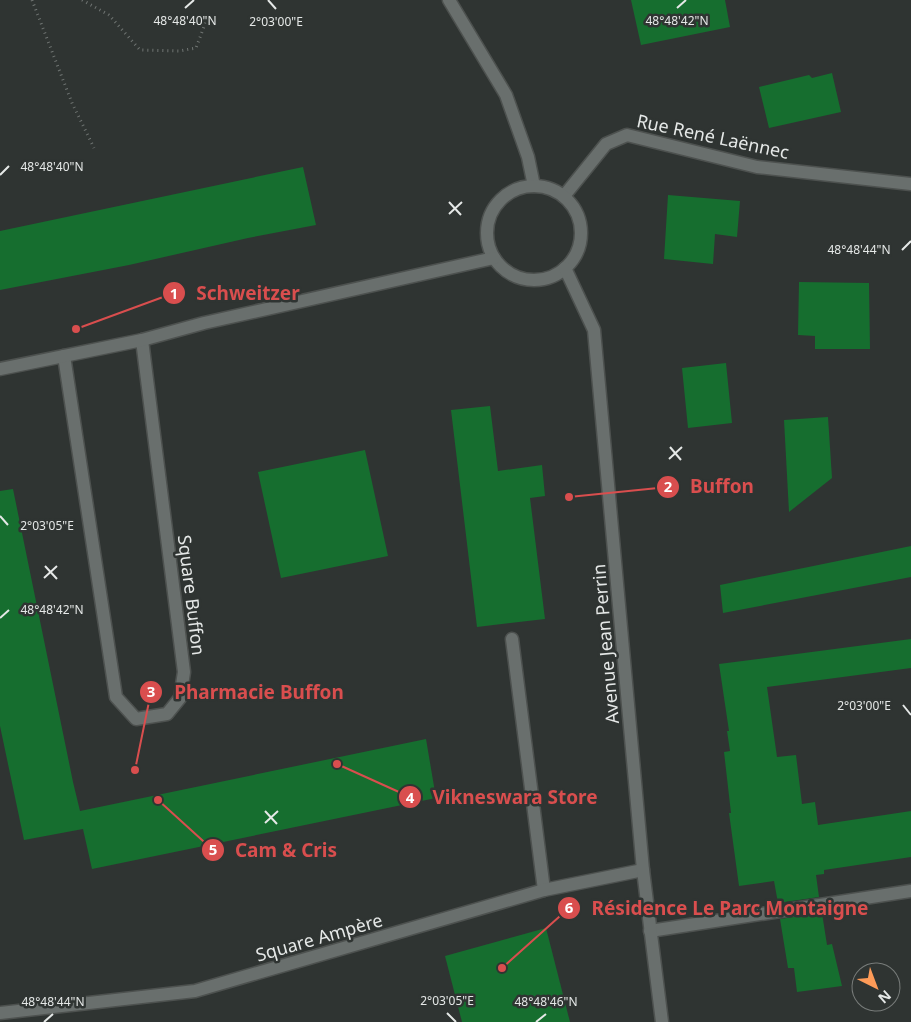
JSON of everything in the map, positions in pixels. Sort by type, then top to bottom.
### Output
[{"type":"street","points":[[449,0],[506,95],[528,157],[534,186]]},
{"type":"street","name":"Rue René Laënnec","points":[[564,196],[606,144],[627,135],[757,167],[911,184]]},
{"type":"street","points":[[534,186],[550,188],[564,196],[579,218],[582,232],[580,245],[574,258],[554,276],[541,280],[527,280],[514,276],[502,268],[494,258],[488,245],[487,230],[490,216],[497,204],[507,194],[520,188],[534,186]]},
{"type":"street","points":[[0,369],[142,340],[214,321],[494,258]]},
{"type":"street","name":"Avenue Jean Perrin","points":[[565,268],[594,330],[643,870],[662,1022]]},
{"type":"street","name":"Square Buffon","points":[[64,356],[116,697],[136,720],[167,714],[180,698],[184,672],[142,340]]},
{"type":"street","points":[[512,638],[544,890]]},
{"type":"street","name":"Square Ampère","points":[[0,1013],[196,991],[544,890],[643,870]]},
{"type":"street","points":[[650,931],[911,891]]},
{"type":"path","points":[[32,0],[72,103],[94,148]]},
{"type":"path","points":[[82,0],[109,15],[140,50],[179,51],[196,48],[208,16]]},
{"type":"building","points":[[631,0],[725,0],[730,27],[641,45]]},
{"type":"building","points":[[832,73],[841,112],[769,128],[759,87],[809,75],[812,78]]},
{"type":"building","points":[[303,167],[316,225],[248,238],[129,265],[0,290],[0,231]]},
{"type":"building","points":[[668,195],[740,201],[737,237],[715,234],[713,264],[664,259]]},
{"type":"building","points":[[799,282],[869,283],[870,349],[815,349],[815,336],[798,335]]},
{"type":"building","points":[[726,363],[732,423],[688,428],[682,368]]},
{"type":"building","points":[[490,406],[498,471],[542,465],[545,496],[530,498],[545,619],[477,627],[451,410]]},
{"type":"building","points":[[828,417],[832,478],[789,512],[784,420]]},
{"type":"building","points":[[365,450],[388,556],[281,578],[258,472]]},
{"type":"building","points":[[13,489],[80,811],[426,739],[436,798],[92,869],[83,829],[24,840],[0,726],[0,491]]},
{"type":"building","points":[[911,546],[911,577],[723,613],[720,585]]},
{"type":"building","points":[[911,639],[911,668],[767,687],[777,757],[796,755],[802,804],[815,802],[818,825],[911,811],[911,857],[824,870],[824,874],[816,875],[819,897],[778,903],[774,881],[739,886],[729,813],[731,813],[724,752],[730,751],[727,731],[729,731],[719,664]]},
{"type":"building","points":[[822,913],[827,945],[832,944],[842,986],[797,992],[794,968],[788,968],[780,919]]},
{"type":"building","points":[[546,928],[570,1022],[462,1022],[445,956]]},
{"type":"place","name":"Schweitzer","points":[[76,329]]},
{"type":"place","name":"Buffon","points":[[569,497]]},
{"type":"place","name":"Vikneswara Store","points":[[337,764]]},
{"type":"place","name":"Pharmacie Buffon","points":[[135,770]]},
{"type":"place","name":"Cam & Cris","points":[[158,800]]},
{"type":"place","name":"Résidence Le Parc Montaigne","points":[[502,968]]}]
